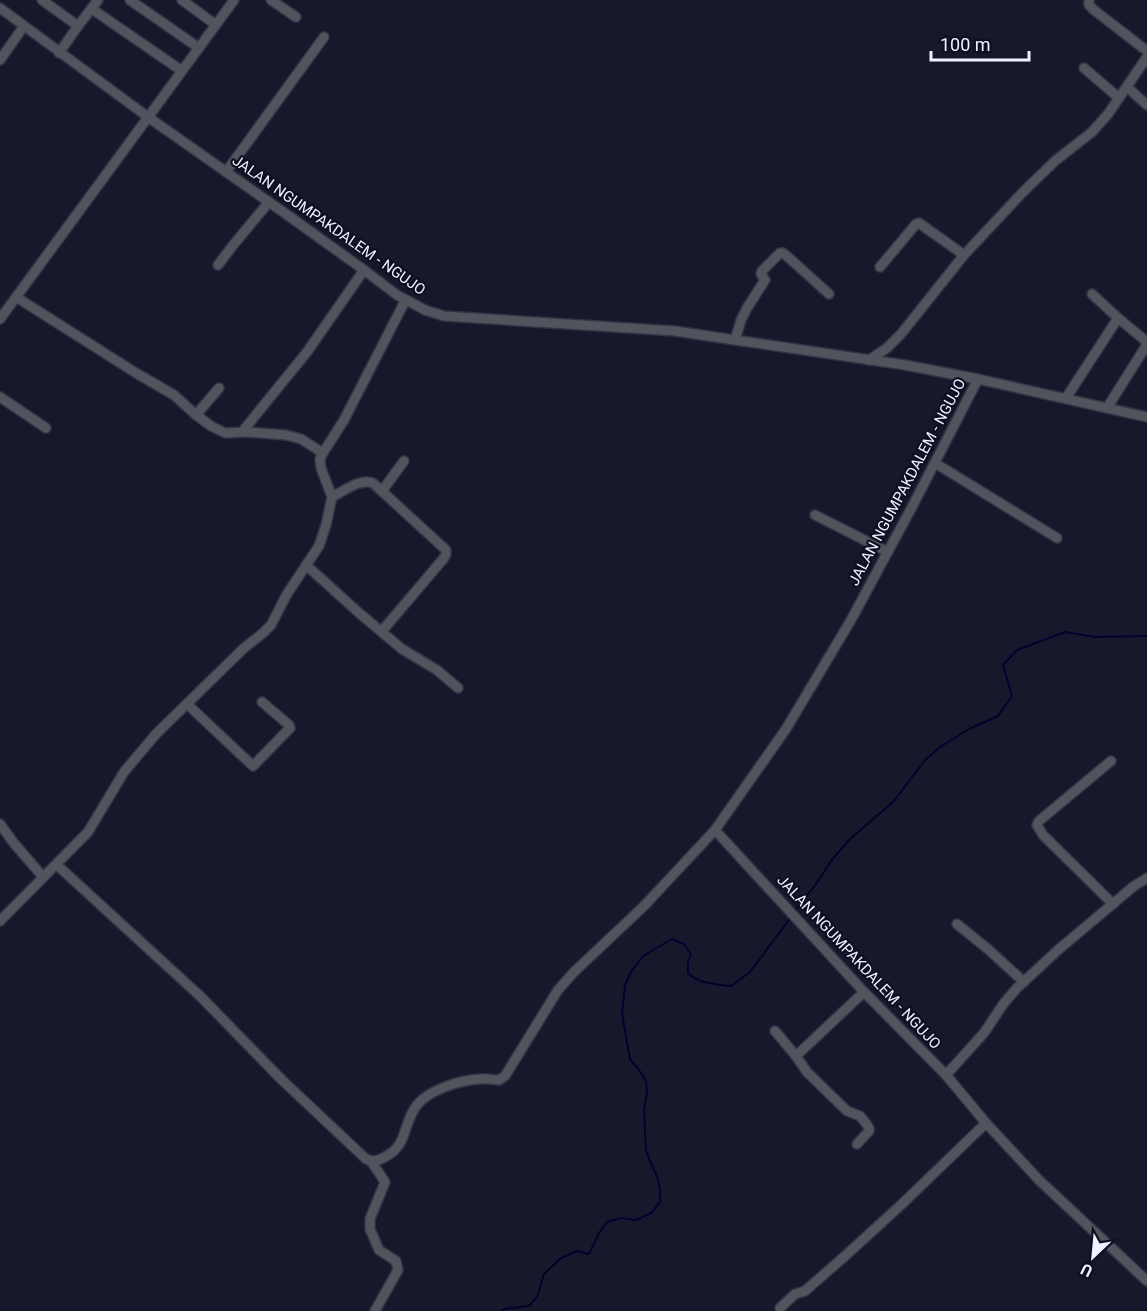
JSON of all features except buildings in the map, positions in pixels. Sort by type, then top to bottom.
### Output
[{"type":"street","points":[[42,0],[78,26]]},
{"type":"street","points":[[130,0],[199,48]]},
{"type":"street","points":[[182,0],[216,25]]},
{"type":"street","points":[[0,319],[234,0]]},
{"type":"street","points":[[271,0],[296,17]]},
{"type":"street","points":[[1089,0],[1089,5],[1094,10],[1147,51]]},
{"type":"street","points":[[59,53],[95,3],[182,71]]},
{"type":"street","name":"JALAN NGUMPAKDALEM - NGUJO","points":[[0,8],[59,53],[405,301],[425,310],[444,316],[675,331],[978,379],[851,620],[786,729],[715,830],[864,992],[946,1075],[1039,1180],[1147,1281]]},
{"type":"street","points":[[0,60],[24,26]]},
{"type":"street","points":[[226,172],[324,37]]},
{"type":"street","points":[[869,360],[887,348],[901,334],[964,255],[1023,192],[1055,161],[1092,132],[1147,57]]},
{"type":"street","points":[[1084,68],[1119,98]]},
{"type":"street","points":[[1126,87],[1147,105]]},
{"type":"street","points":[[218,265],[269,202]]},
{"type":"street","points":[[880,267],[919,223],[964,255]]},
{"type":"street","points":[[735,340],[747,308],[765,280],[761,274],[762,271],[780,253],[788,257],[829,294]]},
{"type":"street","points":[[242,432],[307,352],[364,270]]},
{"type":"street","points":[[1092,294],[1147,342],[1107,408]]},
{"type":"street","points":[[16,297],[174,395],[196,415],[225,434],[242,432],[279,434],[294,437],[323,453]]},
{"type":"street","points":[[0,921],[88,832],[124,772],[156,734],[244,648],[271,625],[287,594],[319,546],[327,525],[332,497],[320,460],[344,420],[405,301]]},
{"type":"street","points":[[1066,398],[1118,318]]},
{"type":"street","points":[[978,379],[1147,417]]},
{"type":"street","points":[[196,415],[219,388]]},
{"type":"street","points":[[0,397],[46,428]]},
{"type":"street","points":[[382,491],[404,461]]},
{"type":"street","points":[[934,463],[1056,538]]},
{"type":"street","points":[[332,497],[361,482],[373,483],[446,549],[446,554],[382,632]]},
{"type":"street","points":[[815,515],[888,552]]},
{"type":"street","points":[[306,565],[402,649],[437,670],[458,688]]},
{"type":"street","points":[[187,704],[253,766],[290,728],[262,702]]},
{"type":"street","points":[[1111,761],[1036,825],[1043,835],[1113,904]]},
{"type":"street","points":[[0,824],[44,877]]},
{"type":"street","points":[[370,1161],[387,1156],[400,1146],[416,1106],[429,1095],[468,1080],[499,1080],[505,1076],[558,990],[644,906],[715,830]]},
{"type":"street","points":[[57,865],[192,988],[282,1080],[370,1161],[385,1182],[370,1219],[370,1229],[379,1250],[396,1261],[398,1270],[375,1311]]},
{"type":"street","points":[[946,1075],[984,1033],[1004,1003],[1024,982],[1058,950],[1134,886],[1147,878]]},
{"type":"street","points":[[957,924],[1024,982]]},
{"type":"street","points":[[796,1056],[864,992]]},
{"type":"street","points":[[775,1031],[807,1072],[848,1111],[860,1116],[865,1122],[869,1131],[857,1144]]},
{"type":"street","points":[[780,1308],[795,1294],[805,1291],[845,1256],[986,1122]]},
{"type":"waterway","points":[[794,912],[849,840],[894,801],[925,760],[940,747],[969,729],[998,716],[1012,696],[1003,665],[1017,650],[1065,632],[1095,637],[1147,636]]},
{"type":"waterway","points":[[502,1311],[529,1306],[537,1297],[544,1274],[561,1258],[577,1251],[589,1254],[607,1222],[621,1218],[636,1220],[651,1213],[660,1202],[658,1179],[646,1151],[644,1109],[647,1094],[646,1081],[630,1059],[622,1014],[625,985],[631,972],[643,956],[672,939],[684,944],[691,954],[688,973],[692,977],[708,983],[731,986],[750,972],[791,917]]}]
